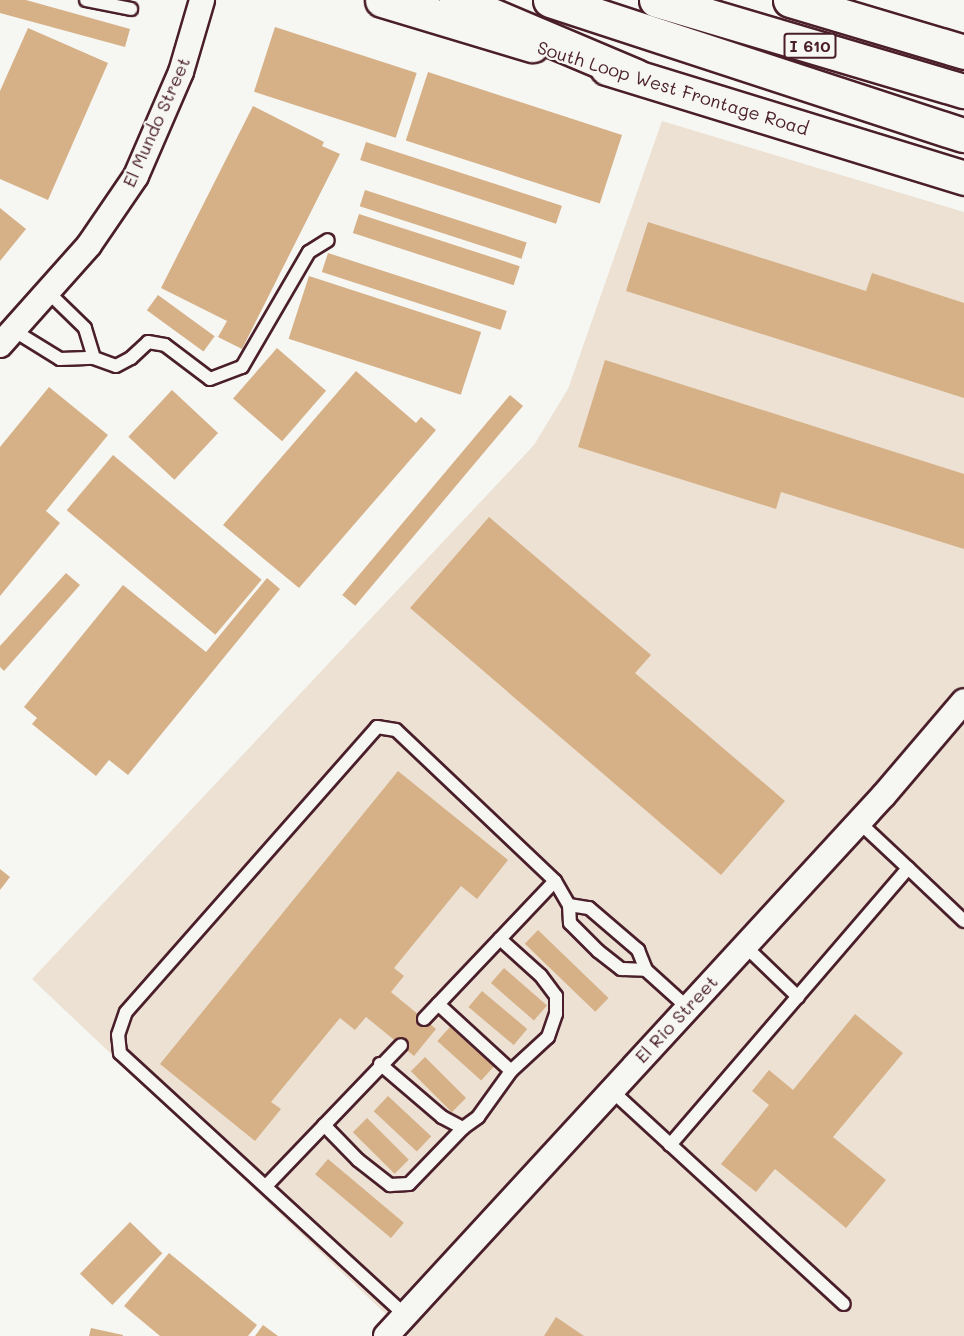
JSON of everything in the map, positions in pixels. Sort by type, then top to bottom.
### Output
[{"type":"main road","name":"South Loop West Frontage Road","points":[[382,0],[964,178]]},
{"type":"main road","points":[[456,0],[636,76]]},
{"type":"main road","points":[[550,0],[964,135]]},
{"type":"main road","name":"I 610","points":[[656,0],[964,91]]},
{"type":"main road","points":[[790,0],[964,52]]},
{"type":"street","name":"El Mundo Street","points":[[7,338],[89,245],[136,176],[181,72],[202,0]]},
{"type":"street","name":"El Rio Street","points":[[386,1336],[859,822],[964,701]]},
{"type":"lane","points":[[86,0],[131,9]]},
{"type":"lane","points":[[7,338],[60,359],[94,358],[116,366],[131,358],[148,342],[165,345],[210,379],[242,367],[309,252],[328,240]]},
{"type":"lane","points":[[48,292],[85,328],[94,358]]},
{"type":"lane","points":[[405,1314],[120,1053],[118,1035],[126,1012],[377,727],[396,730],[555,881],[569,905],[570,923],[598,951],[621,969],[646,970]]},
{"type":"lane","points":[[859,822],[964,921]]},
{"type":"lane","points":[[670,1145],[908,868]]},
{"type":"lane","points":[[424,1019],[555,881]]},
{"type":"lane","points":[[569,905],[589,908],[638,950],[646,970],[687,1007]]},
{"type":"lane","points":[[324,1125],[358,1160],[390,1185],[409,1184],[463,1128],[478,1116],[511,1071],[548,1037],[556,1014],[556,996],[540,975],[500,939]]},
{"type":"lane","points":[[744,945],[798,997]]},
{"type":"lane","points":[[438,1004],[511,1071]]},
{"type":"lane","points":[[266,1186],[400,1045]]},
{"type":"lane","points":[[380,1064],[442,1117],[463,1128]]},
{"type":"lane","points":[[611,1090],[844,1304]]},
{"type":"shaded area","points":[[662,121],[964,212],[964,1336],[409,1336],[32,979],[534,445],[568,389]]},
{"type":"building","points":[[0,0],[26,0],[130,29],[125,47],[0,13]]},
{"type":"building","points":[[275,27],[417,73],[396,138],[254,92]]},
{"type":"building","points":[[28,28],[108,63],[48,200],[0,179],[0,91]]},
{"type":"building","points":[[428,72],[622,135],[600,204],[406,140]]},
{"type":"building","points":[[253,106],[324,142],[322,146],[340,154],[242,349],[218,337],[227,321],[161,288]]},
{"type":"building","points":[[366,142],[562,206],[556,224],[360,160]]},
{"type":"building","points":[[365,190],[527,243],[521,259],[360,206]]},
{"type":"building","points":[[0,208],[26,229],[0,261]]},
{"type":"building","points":[[359,214],[520,266],[514,285],[353,233]]},
{"type":"building","points":[[648,222],[866,291],[872,273],[964,303],[964,398],[626,291]]},
{"type":"building","points":[[328,253],[507,311],[501,330],[322,272]]},
{"type":"building","points":[[309,276],[481,332],[461,395],[289,339]]},
{"type":"building","points":[[158,295],[215,336],[203,352],[147,310]]},
{"type":"building","points":[[277,348],[326,391],[282,441],[233,399]]},
{"type":"building","points":[[605,360],[964,474],[964,549],[781,492],[776,509],[578,447]]},
{"type":"building","points":[[356,371],[416,423],[421,417],[436,430],[299,588],[223,525]]},
{"type":"building","points":[[49,387],[108,435],[46,511],[60,523],[0,596],[0,447]]},
{"type":"building","points":[[172,390],[218,433],[174,480],[128,437]]},
{"type":"building","points":[[510,395],[523,406],[355,606],[342,595]]},
{"type":"building","points":[[113,455],[262,580],[215,635],[67,510]]},
{"type":"building","points":[[489,517],[651,655],[635,673],[785,801],[721,875],[410,608]]},
{"type":"building","points":[[66,573],[80,585],[4,671],[0,667],[0,646]]},
{"type":"building","points":[[267,578],[280,589],[128,775],[109,760],[96,776],[32,724],[37,718],[24,707],[123,585],[206,652]]},
{"type":"building","points":[[398,771],[508,860],[477,899],[461,886],[394,968],[404,976],[391,992],[436,1029],[414,1056],[366,1017],[355,1030],[340,1018],[271,1102],[281,1109],[255,1141],[160,1064]]},
{"type":"building","points":[[0,869],[10,877],[0,890]]},
{"type":"building","points":[[538,930],[608,998],[595,1012],[525,944]]},
{"type":"building","points":[[504,968],[547,1005],[534,1020],[491,983]]},
{"type":"building","points":[[482,991],[527,1029],[514,1045],[469,1007]]},
{"type":"building","points":[[855,1014],[903,1053],[833,1137],[886,1180],[846,1228],[775,1169],[756,1192],[721,1164],[769,1105],[752,1091],[769,1070],[793,1090]]},
{"type":"building","points":[[450,1027],[494,1066],[481,1081],[437,1041]]},
{"type":"building","points":[[425,1057],[466,1098],[452,1112],[411,1071]]},
{"type":"building","points":[[388,1096],[431,1136],[417,1152],[374,1111]]},
{"type":"building","points":[[367,1118],[409,1160],[395,1174],[353,1132]]},
{"type":"building","points":[[328,1159],[404,1223],[391,1238],[315,1174]]},
{"type":"building","points":[[130,1222],[162,1253],[112,1305],[80,1274]]},
{"type":"building","points":[[169,1253],[257,1325],[248,1336],[160,1336],[124,1306]]},
{"type":"building","points":[[556,1317],[584,1336],[544,1336]]},
{"type":"building","points":[[263,1325],[278,1336],[255,1336]]},
{"type":"building","points":[[91,1328],[123,1335],[123,1336],[89,1336]]}]
